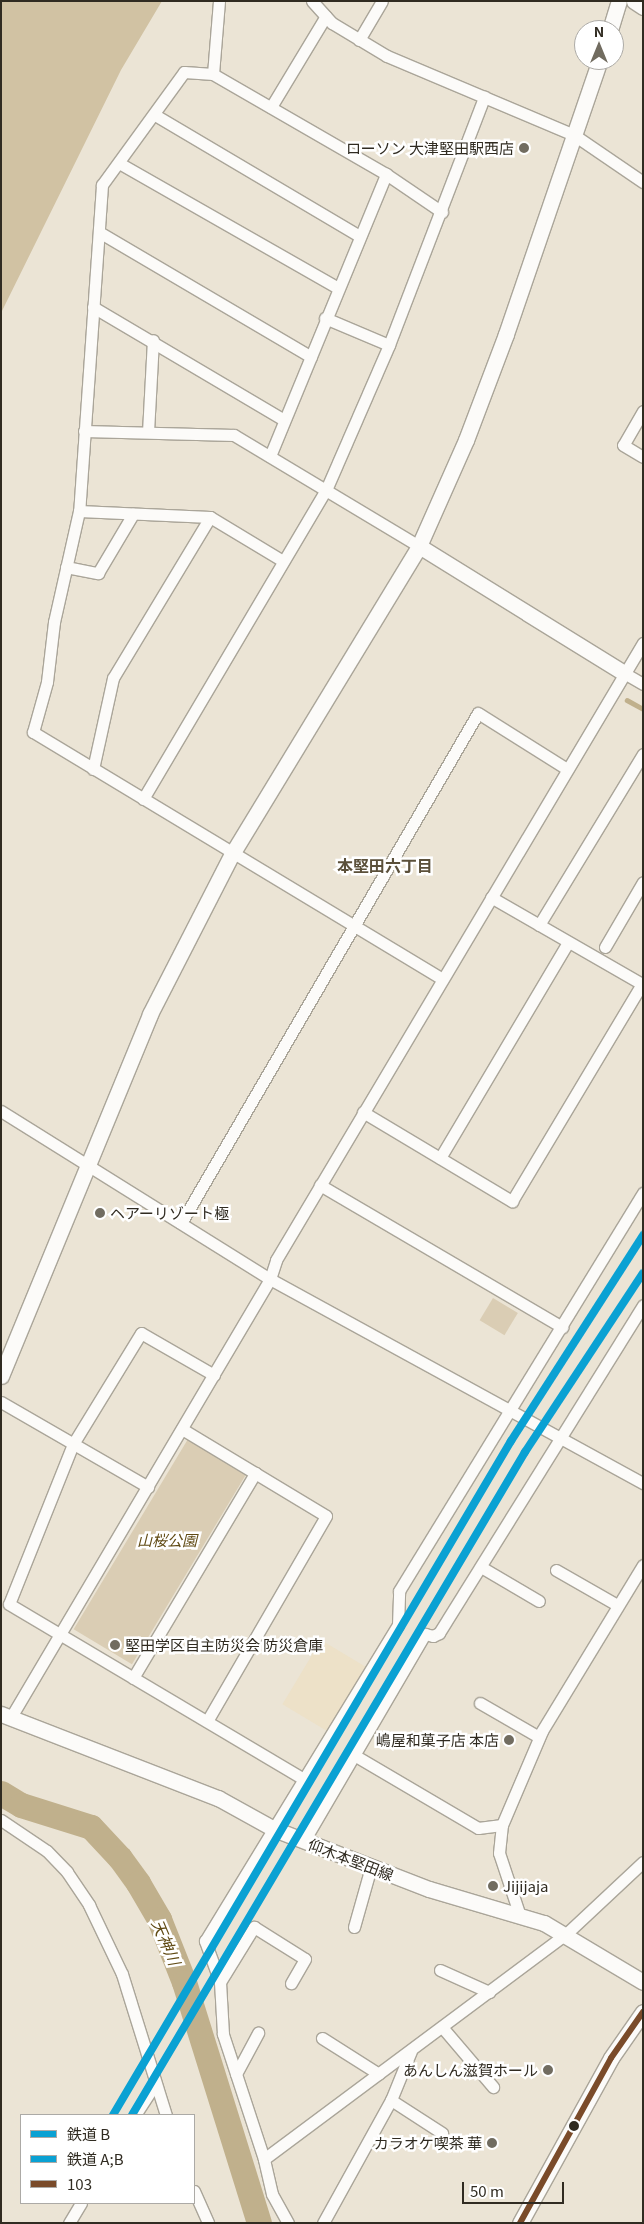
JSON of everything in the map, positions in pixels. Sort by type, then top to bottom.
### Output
[{"type":"street","points":[[213,74],[219,1]]},
{"type":"street","points":[[312,1],[326,16],[387,56],[574,136],[643,182]]},
{"type":"street","points":[[360,40],[382,1]]},
{"type":"street","points":[[613,20],[619,1]]},
{"type":"street","points":[[634,1],[643,7]]},
{"type":"street","points":[[271,107],[326,16]]},
{"type":"street","points":[[1,1376],[150,1014],[232,854],[420,546],[466,440],[506,334],[597,70]]},
{"type":"street","points":[[442,212],[386,174],[213,74],[184,72],[155,115],[102,185],[78,511],[66,567],[47,682],[33,732],[232,854],[442,979]]},
{"type":"street","points":[[143,800],[282,560],[326,490],[389,345],[442,212],[484,97]]},
{"type":"street","points":[[155,115],[360,236]]},
{"type":"street","points":[[119,163],[338,288]]},
{"type":"street","points":[[270,456],[325,318],[386,174]]},
{"type":"street","points":[[99,232],[311,357]]},
{"type":"street","points":[[93,307],[153,340],[284,420]]},
{"type":"street","points":[[325,318],[389,345]]},
{"type":"street","points":[[148,432],[153,340]]},
{"type":"street","points":[[643,411],[623,445],[643,457]]},
{"type":"street","points":[[84,431],[234,435],[420,546],[643,684]]},
{"type":"street","points":[[78,511],[210,517],[282,560]]},
{"type":"street","points":[[66,567],[98,573],[133,514]]},
{"type":"street","points":[[94,769],[113,678],[210,517]]},
{"type":"street","points":[[6,1716],[60,1634],[148,1487],[270,1279],[276,1260],[643,643]]},
{"type":"street","points":[[181,1223],[478,713],[567,769]]},
{"type":"street","points":[[539,925],[643,754]]},
{"type":"street","points":[[605,947],[643,882]]},
{"type":"street","points":[[363,1112],[512,1201],[642,984],[491,897]]},
{"type":"street","points":[[440,1158],[568,942]]},
{"type":"street","points":[[1,1111],[86,1166],[270,1279],[643,1483]]},
{"type":"street","points":[[320,1185],[562,1327]]},
{"type":"street","points":[[288,2223],[272,2194],[264,2159],[222,2034],[220,1982],[205,1941],[398,1625],[399,1591],[512,1410],[643,1193]]},
{"type":"street","points":[[304,1840],[425,1634],[433,1636],[439,1633],[643,1305]]},
{"type":"street","points":[[214,1375],[141,1333],[73,1444],[9,1604],[305,1780]]},
{"type":"street","points":[[1,1402],[148,1487]]},
{"type":"street","points":[[182,1429],[326,1516],[207,1721]]},
{"type":"street","points":[[133,1678],[255,1473]]},
{"type":"street","points":[[519,1913],[499,1853],[502,1825],[539,1737],[643,1565]]},
{"type":"street","points":[[480,1567],[539,1601]]},
{"type":"street","points":[[556,1570],[618,1604]]},
{"type":"street","points":[[480,1703],[539,1737]]},
{"type":"street","name":"仰木本堅田線","points":[[6,1716],[218,1798],[274,1829],[429,1890],[519,1913],[566,1934],[643,1982]]},
{"type":"street","points":[[354,1755],[478,1828],[502,1825]]},
{"type":"street","points":[[1,1820],[48,1851],[67,1872],[89,1905],[122,1974],[154,2084],[166,2114]]},
{"type":"street","points":[[264,2159],[566,1934],[643,1862]]},
{"type":"street","points":[[354,1927],[371,1867]]},
{"type":"street","points":[[220,1982],[254,1927],[306,1959],[291,1983]]},
{"type":"street","points":[[440,1970],[489,1992]]},
{"type":"street","points":[[520,2223],[611,2058],[643,2012]]},
{"type":"street","points":[[442,2027],[493,2086]]},
{"type":"street","points":[[236,2074],[258,2033]]},
{"type":"street","points":[[322,2038],[379,2074]]},
{"type":"street","points":[[323,2223],[391,2100],[411,2050]]},
{"type":"street","points":[[136,2114],[154,2084]]},
{"type":"street","points":[[391,2100],[442,2132]]},
{"type":"street","points":[[195,2193],[208,2223]]},
{"type":"street","points":[[69,2223],[81,2204]]},
{"type":"shaded area","points":[[1,1],[162,1],[121,70],[1,313]]},
{"type":"shaded area","points":[[321,1640],[367,1668],[329,1732],[282,1704]]},
{"type":"green space","points":[[493,1298],[518,1313],[504,1335],[480,1320]]},
{"type":"green space","name":"山桜公園","points":[[188,1439],[246,1474],[132,1664],[74,1629]]},
{"type":"waterway","points":[[627,700],[643,709]]},
{"type":"waterway","name":"天神川","points":[[1,1793],[21,1805],[91,1827],[120,1858],[138,1883],[159,1919],[184,1982],[259,2223]]},
{"type":"rail line","name":"B","points":[[114,2114],[511,1441],[643,1235]]},
{"type":"rail line","name":"A;B","points":[[133,2114],[525,1452],[643,1273]]},
{"type":"transit line","name":"103","points":[[520,2223],[611,2058],[643,2012]]},
{"type":"place","name":"ローソン 大津堅田駅西店","points":[[524,148]]},
{"type":"place","name":"ヘアーリゾート極","points":[[100,1213]]},
{"type":"place","name":"堅田学区自主防災会 防災倉庫","points":[[115,1645]]},
{"type":"place","name":"嶋屋和菓子店 本店","points":[[509,1740]]},
{"type":"place","name":"Jijijaja","points":[[493,1886]]},
{"type":"place","name":"あんしん滋賀ホール","points":[[548,2070]]},
{"type":"place","name":"カラオケ喫茶 華","points":[[492,2143]]},
{"type":"district","name":"本堅田六丁目","points":[[385,865]]}]
